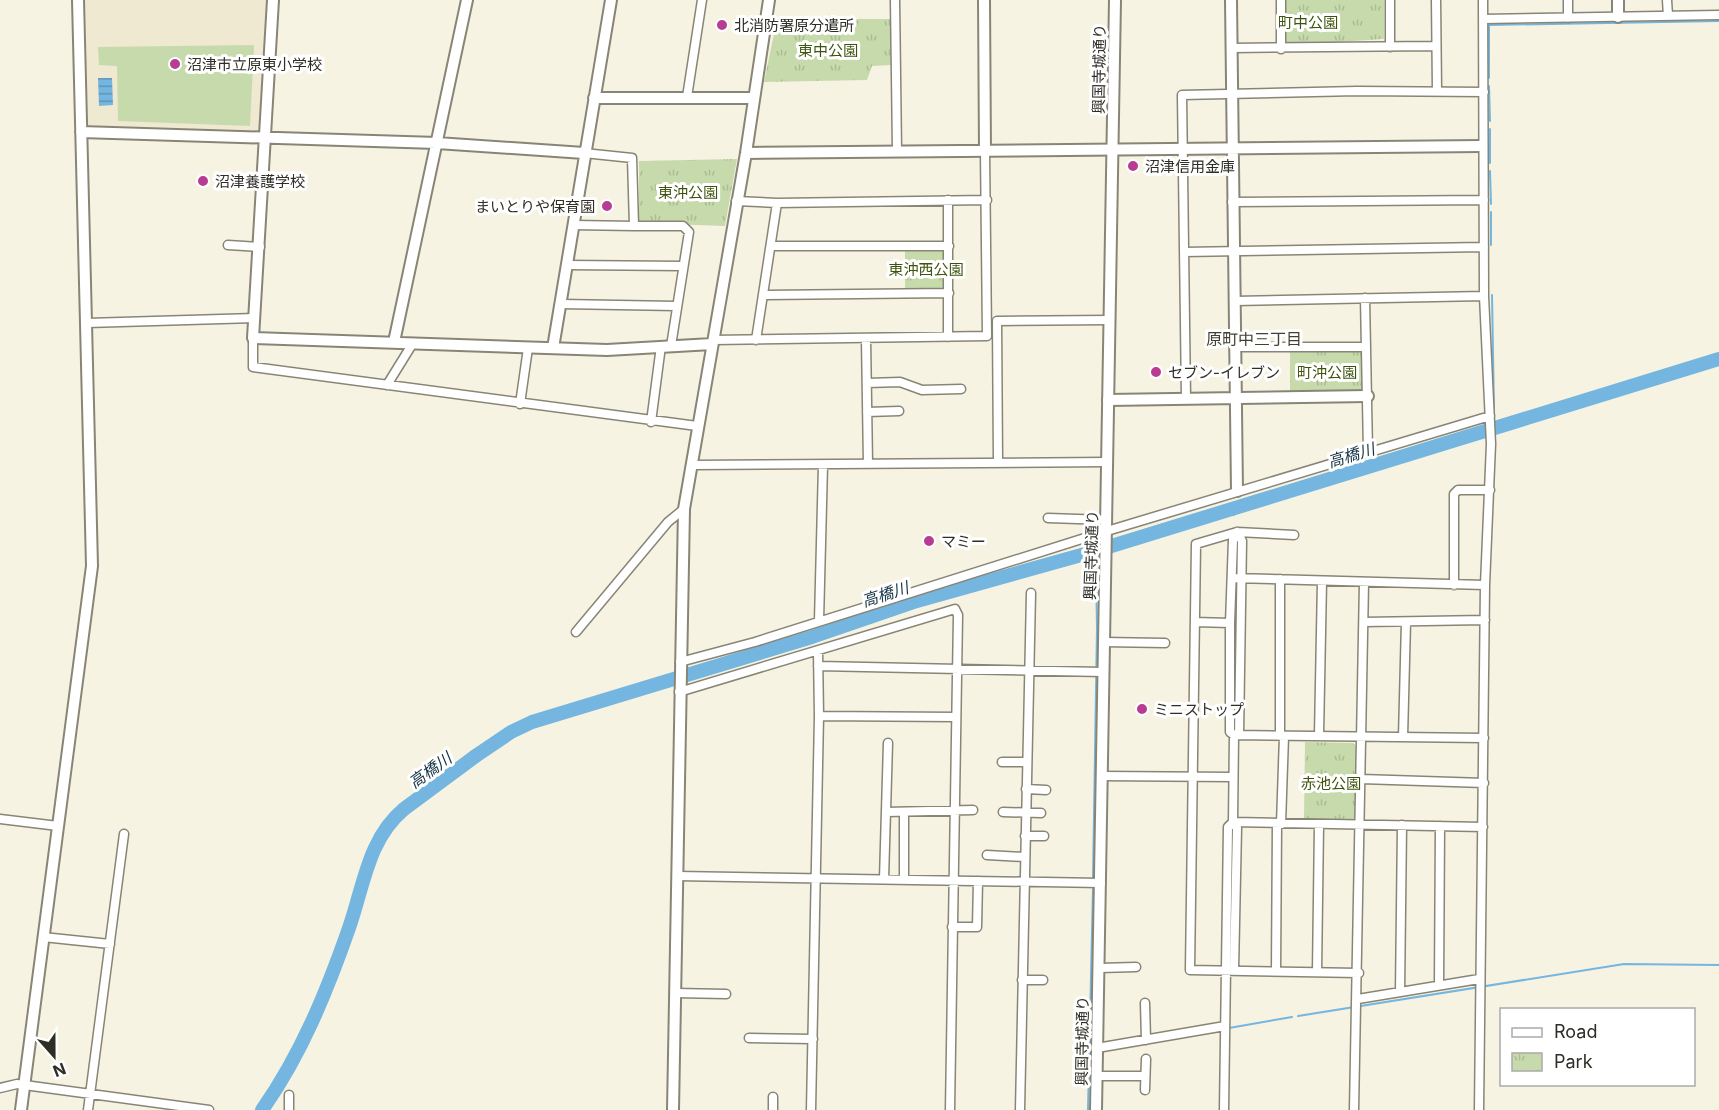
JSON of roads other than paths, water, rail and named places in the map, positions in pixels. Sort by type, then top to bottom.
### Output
[{"type":"street","points":[[21,1110],[92,566],[78,0]]},
{"type":"street","points":[[273,0],[253,367],[651,422],[697,426]]},
{"type":"street","points":[[394,342],[467,0]]},
{"type":"street","points":[[553,348],[611,0]]},
{"type":"street","points":[[687,97],[702,0]]},
{"type":"street","points":[[673,1110],[684,509],[746,153],[769,0]]},
{"type":"street","points":[[896,0],[897,151]]},
{"type":"street","points":[[253,339],[607,350],[756,340],[987,336],[984,0]]},
{"type":"street","name":"興国寺城通り","points":[[1096,1110],[1101,883],[1098,672],[1103,642],[1107,529],[1115,0]]},
{"type":"street","points":[[1231,0],[1232,251],[1236,347],[1237,491]]},
{"type":"street","points":[[1281,0],[1281,49]]},
{"type":"street","points":[[1390,0],[1390,47]]},
{"type":"street","points":[[1436,0],[1437,90]]},
{"type":"street","points":[[1479,1110],[1485,585],[1491,444],[1484,296],[1483,0]]},
{"type":"street","points":[[1568,0],[1568,18]]},
{"type":"street","points":[[1618,0],[1618,17]]},
{"type":"street","points":[[1667,0],[1668,16]]},
{"type":"street","points":[[1483,19],[1719,15]]},
{"type":"street","points":[[1231,48],[1436,46]]},
{"type":"street","points":[[1186,399],[1182,95],[1437,90],[1484,92]]},
{"type":"street","points":[[594,98],[753,98]]},
{"type":"street","points":[[81,132],[436,143],[632,158],[634,226]]},
{"type":"street","points":[[746,153],[1482,146]]},
{"type":"street","points":[[948,200],[948,337]]},
{"type":"street","points":[[736,201],[777,203],[987,200]]},
{"type":"street","points":[[1232,202],[1484,200]]},
{"type":"street","points":[[756,340],[765,295],[777,203]]},
{"type":"street","points":[[573,225],[683,226],[688,232],[676,306],[651,422]]},
{"type":"street","points":[[228,245],[260,246]]},
{"type":"street","points":[[771,246],[949,246]]},
{"type":"street","points":[[1184,252],[1484,248]]},
{"type":"street","points":[[567,265],[682,266]]},
{"type":"street","points":[[765,295],[949,293]]},
{"type":"street","points":[[1235,301],[1484,296]]},
{"type":"street","points":[[1365,298],[1368,452]]},
{"type":"street","points":[[561,304],[676,306]]},
{"type":"street","points":[[87,323],[255,318]]},
{"type":"street","points":[[998,462],[996,321],[1110,320]]},
{"type":"street","points":[[866,339],[868,464]]},
{"type":"street","points":[[387,385],[413,343]]},
{"type":"street","points":[[1236,347],[1366,347]]},
{"type":"street","points":[[520,404],[528,348]]},
{"type":"street","points":[[867,383],[900,382],[922,390],[961,389]]},
{"type":"street","points":[[1108,400],[1368,396]]},
{"type":"street","points":[[867,412],[899,411]]},
{"type":"street","points":[[680,664],[1107,529],[1490,418]]},
{"type":"street","points":[[692,465],[1107,462]]},
{"type":"street","points":[[819,621],[823,465]]},
{"type":"street","points":[[1454,585],[1454,494],[1458,490],[1490,490]]},
{"type":"street","points":[[576,632],[668,522],[684,509]]},
{"type":"street","points":[[1048,518],[1107,529]]},
{"type":"street","points":[[1294,535],[1238,532],[1196,544],[1191,970],[1359,973]]},
{"type":"street","points":[[1238,532],[1242,541],[1230,623],[1230,732],[1236,735],[1484,738]]},
{"type":"street","points":[[1237,579],[1485,585]]},
{"type":"street","points":[[1224,1110],[1225,1026],[1230,970],[1228,827],[1233,822],[1237,579]]},
{"type":"street","points":[[1276,971],[1282,736],[1280,579]]},
{"type":"street","points":[[1320,735],[1322,581]]},
{"type":"street","points":[[1354,1110],[1359,973],[1364,582]]},
{"type":"street","points":[[1020,1110],[1031,593]]},
{"type":"street","points":[[679,692],[955,609],[958,615],[950,1110]]},
{"type":"street","points":[[1364,622],[1485,620]]},
{"type":"street","points":[[1195,622],[1230,623]]},
{"type":"street","points":[[1403,737],[1406,622]]},
{"type":"street","points":[[1103,642],[1165,643]]},
{"type":"street","points":[[812,1110],[819,716],[818,651]]},
{"type":"street","points":[[818,666],[956,667],[1098,672]]},
{"type":"street","points":[[819,716],[956,717]]},
{"type":"street","points":[[884,879],[888,743]]},
{"type":"street","points":[[1002,762],[1026,762]]},
{"type":"street","points":[[1101,776],[1233,777]]},
{"type":"street","points":[[1361,779],[1484,783]]},
{"type":"street","points":[[1026,789],[1047,790]]},
{"type":"street","points":[[886,812],[973,810]]},
{"type":"street","points":[[904,812],[904,880]]},
{"type":"street","points":[[1003,812],[1041,813]]},
{"type":"street","points":[[0,819],[58,826]]},
{"type":"street","points":[[1233,822],[1482,827]]},
{"type":"street","points":[[1317,972],[1319,825]]},
{"type":"street","points":[[1400,992],[1401,825]]},
{"type":"street","points":[[1439,984],[1440,826]]},
{"type":"street","points":[[88,1110],[124,834]]},
{"type":"street","points":[[1025,836],[1044,836]]},
{"type":"street","points":[[987,855],[1024,857]]},
{"type":"street","points":[[677,876],[1101,883]]},
{"type":"street","points":[[952,927],[977,927],[978,881]]},
{"type":"street","points":[[43,937],[110,944]]},
{"type":"street","points":[[1099,968],[1136,967]]},
{"type":"street","points":[[1358,999],[1479,979]]},
{"type":"street","points":[[1022,980],[1043,980]]},
{"type":"street","points":[[675,993],[726,994]]},
{"type":"street","points":[[1145,1003],[1146,1040]]},
{"type":"street","points":[[1097,1048],[1225,1026]]},
{"type":"street","points":[[749,1038],[813,1039]]},
{"type":"street","points":[[1145,1090],[1146,1059]]},
{"type":"street","points":[[1096,1076],[1145,1076]]},
{"type":"street","points":[[0,1088],[24,1086],[209,1110]]},
{"type":"street","points":[[289,1095],[289,1110]]},
{"type":"street","points":[[772,1110],[773,1097]]},
{"type":"water","points":[[98,78],[112,78],[113,105],[99,106]]},
{"type":"waterway","points":[[1489,78],[1489,25],[1719,21]]},
{"type":"waterway","points":[[1489,86],[1490,121]]},
{"type":"waterway","points":[[1490,129],[1490,163]]},
{"type":"waterway","points":[[1490,171],[1491,204]]},
{"type":"waterway","points":[[1491,212],[1491,245]]},
{"type":"waterway","points":[[1492,295],[1494,410]]},
{"type":"waterway","name":"高橋川","points":[[262,1110],[301,1045],[322,999],[349,928],[369,864],[382,834],[404,809],[511,732],[532,722],[812,637],[917,601],[1092,552],[1719,359]]},
{"type":"waterway","name":"高橋川","points":[[1231,507],[1234,515]]},
{"type":"waterway","points":[[1092,552],[1096,568],[1097,628],[1093,878]]},
{"type":"waterway","points":[[1236,559],[1236,575]]},
{"type":"waterway","points":[[1234,698],[1236,580]]},
{"type":"waterway","points":[[1088,1110],[1093,888]]},
{"type":"waterway","points":[[1298,1016],[1624,964],[1719,965]]},
{"type":"waterway","points":[[1229,1028],[1292,1017]]},
{"type":"place","name":"北消防署原分遣所","points":[[722,25]]},
{"type":"place","name":"沼津市立原東小学校","points":[[175,64]]},
{"type":"place","name":"沼津信用金庫","points":[[1133,166]]},
{"type":"place","name":"沼津養護学校","points":[[203,181]]},
{"type":"place","name":"まいとりや保育園","points":[[607,206]]},
{"type":"place","name":"セブン-イレブン","points":[[1156,372]]},
{"type":"place","name":"マミー","points":[[929,541]]},
{"type":"place","name":"ミニストップ","points":[[1142,709]]},
{"type":"district","name":"原町中三丁目","points":[[1254,339]]},
{"type":"park label","name":"町中公園","points":[[1308,22]]},
{"type":"park label","name":"東中公園","points":[[828,50]]},
{"type":"park label","name":"東沖公園","points":[[688,192]]},
{"type":"park label","name":"東沖西公園","points":[[926,269]]},
{"type":"park label","name":"町沖公園","points":[[1327,372]]},
{"type":"park label","name":"赤池公園","points":[[1331,783]]}]
